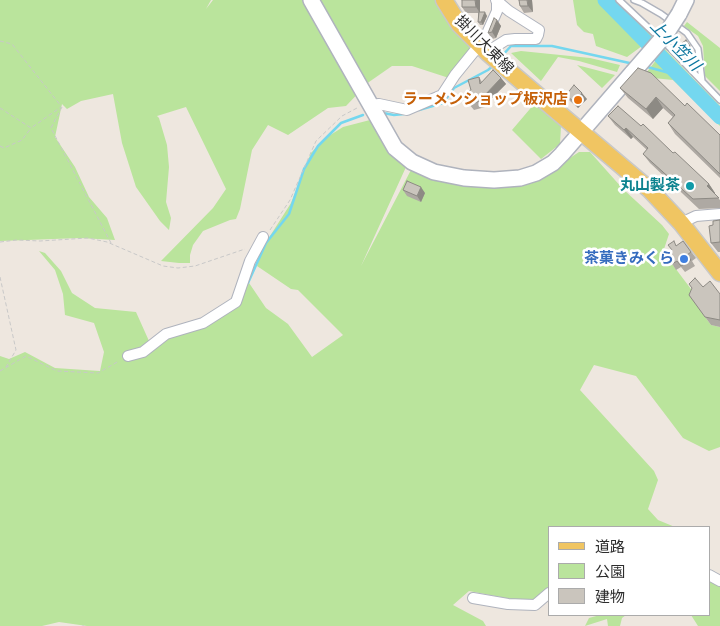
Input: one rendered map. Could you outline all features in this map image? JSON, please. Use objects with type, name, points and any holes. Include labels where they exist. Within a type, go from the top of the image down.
[{"type":"main road","name":"掛川大東線","points":[[444,0],[460,24],[485,50],[650,190],[681,223],[720,273]]},
{"type":"street","points":[[311,0],[395,148],[412,162],[434,172],[464,178],[494,180],[514,179],[536,173],[553,163],[666,34],[686,0]]},
{"type":"street","points":[[370,105],[379,104],[407,110],[442,95],[455,75],[485,50],[515,38],[536,39],[539,30],[496,0]]},
{"type":"street","points":[[485,50],[497,11],[496,0]]},
{"type":"street","points":[[681,223],[696,216],[720,214]]},
{"type":"street","points":[[128,356],[143,352],[166,334],[203,323],[236,302],[250,261],[263,237]]},
{"type":"street","points":[[474,598],[508,604],[534,605],[548,594]]},
{"type":"lane","points":[[619,0],[670,48],[720,100]]},
{"type":"lane","points":[[634,0],[661,14],[687,33],[698,49],[702,81]]},
{"type":"path","points":[[0,41],[12,44],[62,107]]},
{"type":"path","points":[[263,237],[290,200],[316,142],[342,116],[355,109],[370,105]]},
{"type":"path","points":[[0,146],[4,148],[22,140],[32,128],[62,107]]},
{"type":"path","points":[[62,107],[51,128],[111,244]]},
{"type":"path","points":[[0,108],[32,128]]},
{"type":"path","points":[[0,242],[88,238],[111,244],[163,266],[178,268],[195,266],[248,248]]},
{"type":"path","points":[[0,277],[16,350],[5,368]]},
{"type":"path","points":[[0,371],[26,356],[57,370],[98,373],[128,356]]},
{"type":"green space","points":[[0,0],[211,0],[206,9],[213,0],[439,0],[471,48],[449,78],[412,66],[392,66],[369,82],[346,106],[328,108],[288,135],[268,125],[252,150],[240,209],[236,219],[203,231],[193,245],[190,263],[179,263],[161,261],[213,208],[226,189],[186,107],[157,116],[167,145],[169,167],[166,202],[171,218],[169,230],[160,221],[136,187],[122,143],[113,94],[81,101],[67,109],[62,104],[55,137],[75,167],[89,197],[107,218],[115,240],[80,238],[0,241]]},
{"type":"green space","points":[[573,0],[615,0],[622,5],[720,106],[720,126],[673,80],[643,77],[657,59],[642,46],[627,57],[596,46],[593,34],[584,32],[577,25]]},
{"type":"green space","points":[[687,22],[720,48],[720,91],[705,76],[703,46],[698,36],[684,26]]},
{"type":"green space","points":[[521,51],[590,58],[620,65],[617,72],[558,57],[541,81],[511,53]]},
{"type":"green space","points":[[577,65],[615,75],[602,88]]},
{"type":"green space","points":[[535,103],[561,126],[560,144],[541,159],[512,130]]},
{"type":"green space","points":[[370,120],[388,152],[406,167],[361,266],[412,168],[473,185],[500,188],[532,183],[579,152],[590,152],[623,189],[662,225],[669,234],[663,252],[697,297],[695,303],[711,325],[720,327],[720,447],[709,451],[683,438],[636,376],[594,365],[580,390],[654,471],[658,480],[648,509],[658,520],[673,526],[548,526],[548,589],[532,603],[469,591],[453,605],[483,621],[486,626],[87,626],[59,622],[42,626],[0,626],[0,356],[9,359],[25,352],[55,368],[100,371],[104,352],[94,323],[65,315],[63,294],[55,270],[39,251],[45,253],[61,271],[72,293],[95,308],[136,312],[149,341],[203,323],[236,303],[245,277],[266,308],[288,324],[312,357],[343,335],[298,290],[291,289],[257,266],[263,247],[291,203],[311,153],[324,139],[343,127]]},
{"type":"green space","points":[[711,580],[720,587],[720,626],[698,626],[692,616],[710,616]]},
{"type":"green space","points":[[596,616],[625,616],[622,618],[620,626],[608,626],[607,619],[585,626],[589,618]]},
{"type":"building","points":[[462,0],[475,0],[476,7],[462,7]]},
{"type":"building","points":[[519,0],[527,0],[528,6],[520,6]]},
{"type":"building","points":[[479,12],[485,12],[481,22],[478,22]]},
{"type":"building","points":[[494,18],[497,20],[492,32],[488,33]]},
{"type":"building","points":[[686,40],[692,49],[687,52],[680,45]]},
{"type":"building","points":[[638,68],[651,73],[685,106],[687,103],[720,135],[720,174],[668,123],[675,115],[656,97],[646,109],[620,88]]},
{"type":"building","points":[[493,70],[501,78],[484,96],[485,100],[469,104],[466,92],[471,90],[468,80],[479,77],[480,84]]},
{"type":"building","points":[[574,85],[582,93],[574,102],[566,95]]},
{"type":"building","points":[[618,106],[641,126],[643,124],[673,153],[675,152],[709,184],[707,186],[719,198],[693,199],[643,154],[648,148],[626,128],[624,130],[608,116]]},
{"type":"building","points":[[407,181],[421,187],[417,196],[403,190]]},
{"type":"building","points":[[720,220],[720,242],[711,243],[709,226],[713,225],[713,221]]},
{"type":"building","points":[[674,241],[676,246],[683,241],[691,252],[687,255],[691,260],[681,266],[677,261],[672,264],[666,254],[672,250],[668,245]]},
{"type":"building","points":[[695,278],[703,287],[710,281],[720,294],[720,320],[705,317],[689,295],[692,288],[689,284]]},
{"type":"waterway","name":"上小笠川","points":[[605,0],[720,117]]},
{"type":"waterway","points":[[501,57],[511,46],[552,46],[634,64]]},
{"type":"waterway","points":[[419,110],[443,103],[454,88],[494,65]]},
{"type":"waterway","points":[[644,66],[680,76]]},
{"type":"waterway","points":[[383,113],[404,114]]},
{"type":"waterway","points":[[248,283],[266,243],[289,214],[304,169],[318,146],[341,123],[363,115]]},
{"type":"place","name":"ラーメンショップ板沢店","points":[[578,100]]},
{"type":"place","name":"丸山製茶","points":[[690,186]]},
{"type":"place","name":"茶菓きみくら","points":[[684,259]]}]
